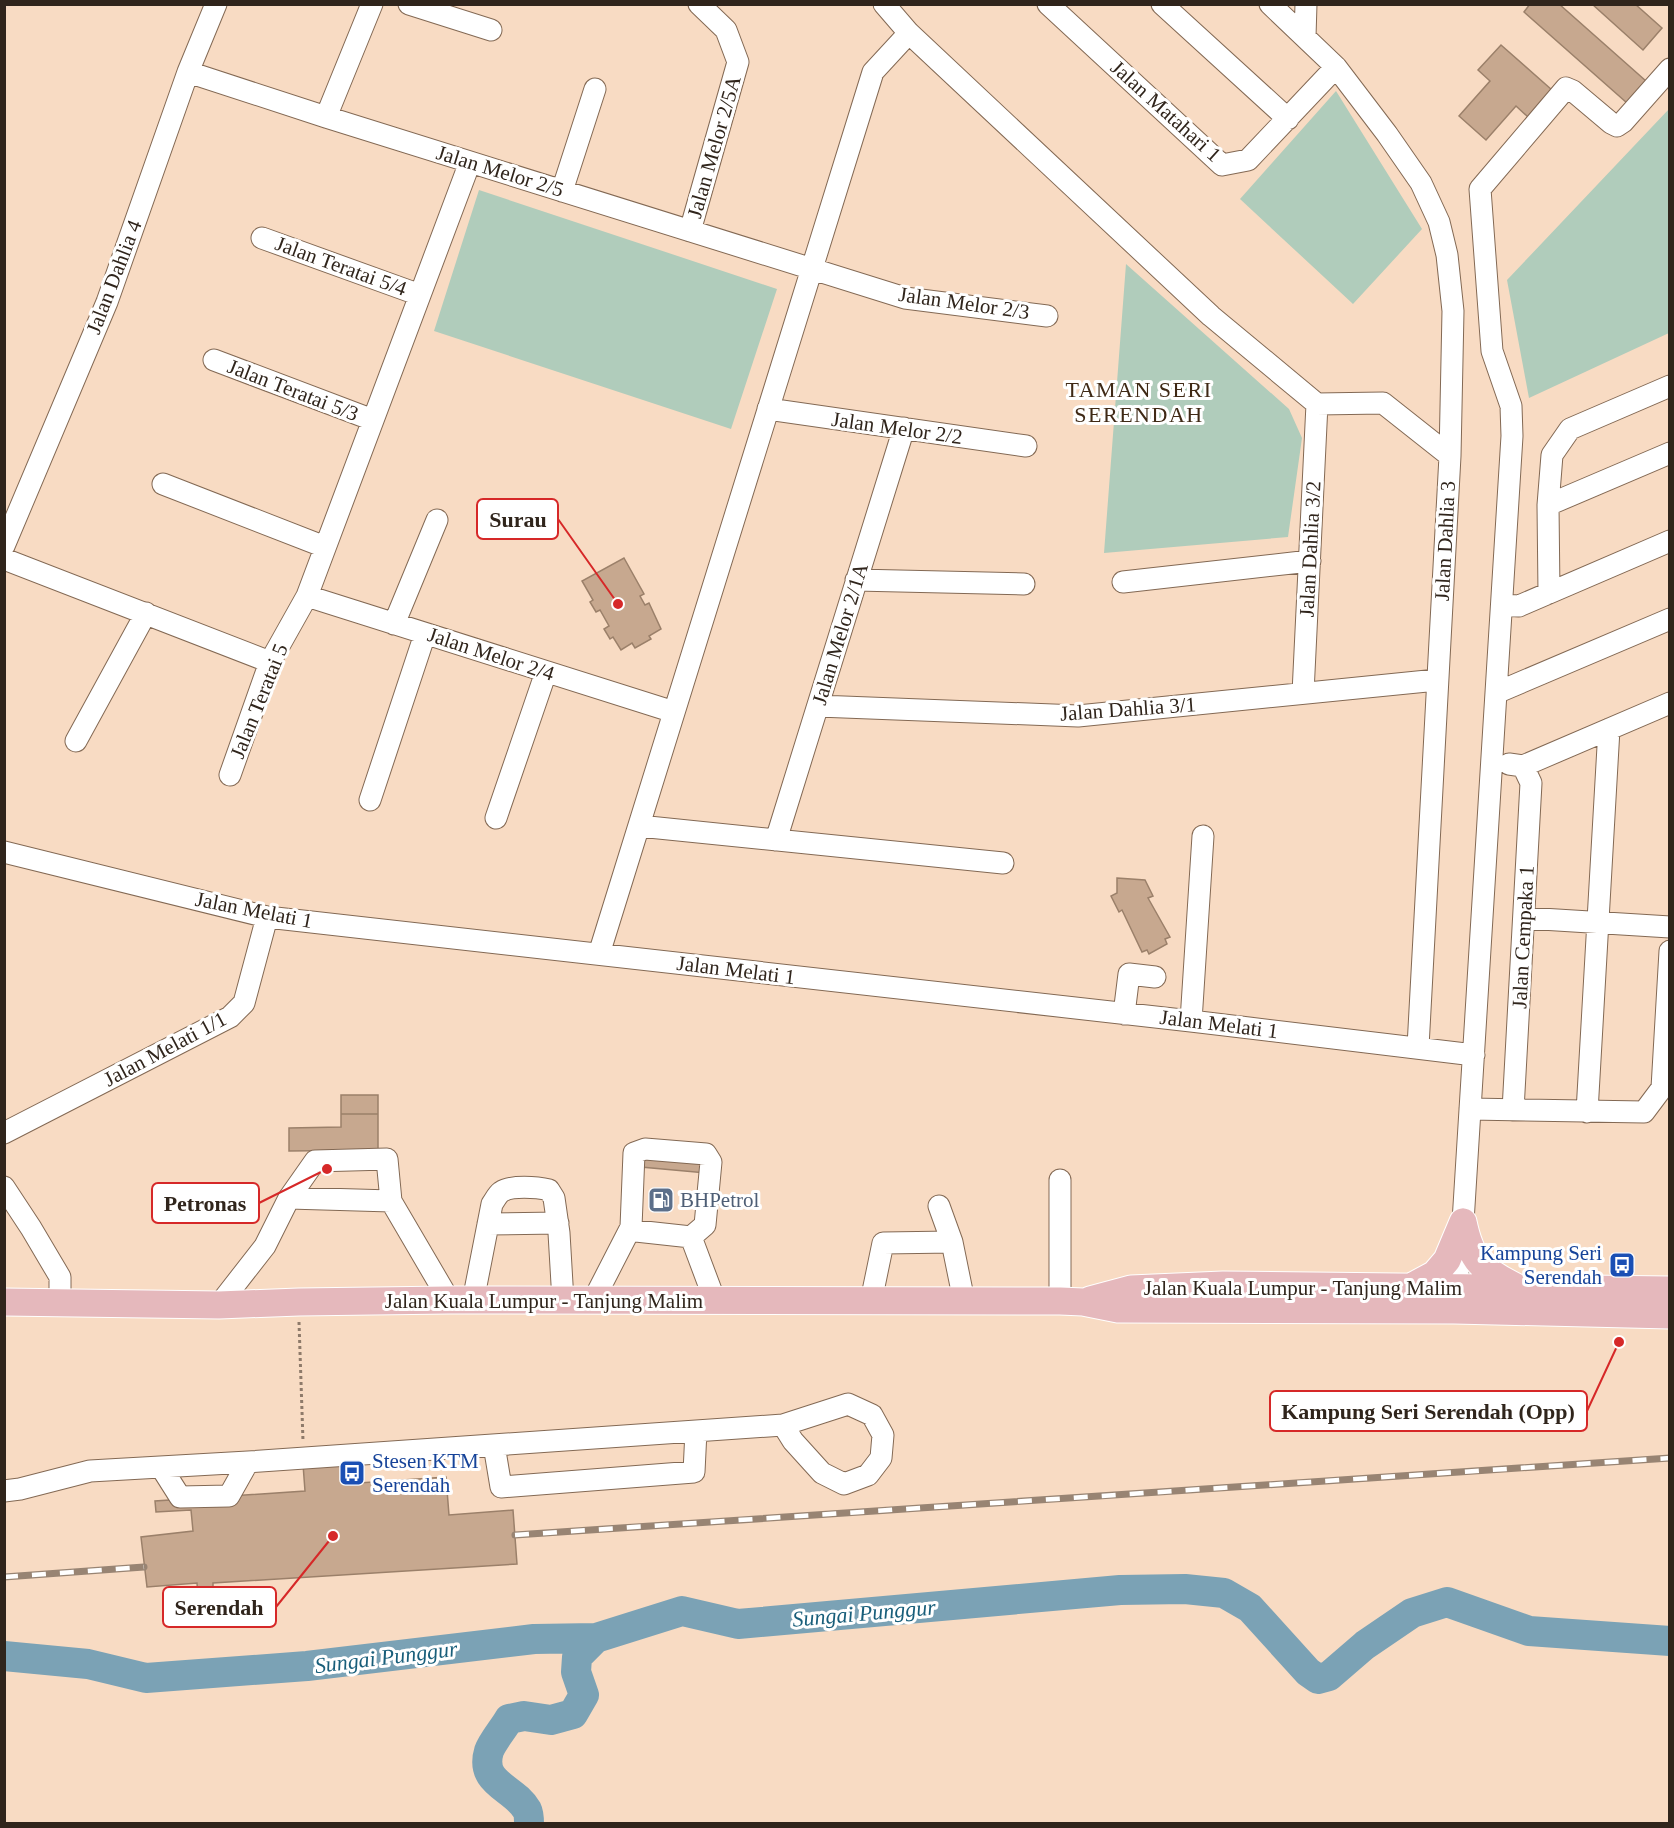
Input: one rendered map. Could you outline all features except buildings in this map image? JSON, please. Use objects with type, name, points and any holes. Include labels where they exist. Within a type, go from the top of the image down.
[{"type":"main road","points":[[1411,1287],[1435,1274],[1447,1260],[1463,1222]]},
{"type":"main road","points":[[1463,1222],[1468,1244],[1478,1262],[1491,1275],[1518,1288]]},
{"type":"main road","name":"Jalan Kuala Lumpur - Tanjung Malim","points":[[1071,1302],[1131,1289],[1223,1285],[1411,1287],[1456,1298],[1518,1288],[1670,1290]]},
{"type":"main road","name":"Jalan Kuala Lumpur - Tanjung Malim","points":[[5,1302],[219,1305],[461,1301],[964,1301],[1071,1302],[1118,1310],[1456,1298],[1670,1316]]},
{"type":"street","name":"Jalan Dahlia 4","points":[[4,546],[106,302],[188,72],[216,4]]},
{"type":"street","points":[[326,117],[372,4]]},
{"type":"street","points":[[409,4],[491,30]]},
{"type":"street","name":"Jalan Melor 2/5A","points":[[690,231],[738,62],[726,30],[699,4]]},
{"type":"street","points":[[884,4],[909,33],[1211,316],[1317,404],[1383,403],[1450,456]]},
{"type":"street","name":"Jalan Matahari 1","points":[[1048,4],[1222,165],[1248,160],[1336,67]]},
{"type":"street","points":[[1162,4],[1288,119]]},
{"type":"street","name":"Jalan Dahlia 3","points":[[1270,4],[1336,67],[1387,134],[1420,183],[1439,222],[1447,255],[1453,311],[1450,456],[1418,1047]]},
{"type":"street","points":[[1305,37],[1306,4]]},
{"type":"street","points":[[599,954],[873,72],[909,33]]},
{"type":"street","points":[[1456,1298],[1474,1055],[1512,435],[1511,406],[1492,351],[1480,189],[1566,88],[1574,91],[1617,126],[1670,69]]},
{"type":"street","name":"Jalan Melor 2/5","points":[[188,72],[812,269]]},
{"type":"street","points":[[562,191],[595,89]]},
{"type":"street","name":"Jalan Teratai 5","points":[[230,775],[270,662],[307,596],[470,162]]},
{"type":"street","name":"Jalan Teratai 5/4","points":[[262,238],[420,295]]},
{"type":"street","name":"Jalan Melor 2/3","points":[[812,269],[906,298],[1047,315]]},
{"type":"street","name":"Jalan Teratai 5/3","points":[[214,360],[373,420]]},
{"type":"street","points":[[1549,593],[1548,505],[1552,455],[1570,429],[1670,386]]},
{"type":"street","name":"Jalan Dahlia 3/2","points":[[1304,693],[1317,404]]},
{"type":"street","name":"Jalan Melor 2/2","points":[[768,409],[1026,446]]},
{"type":"street","name":"Jalan Melor 2/1A","points":[[776,840],[904,428]]},
{"type":"street","points":[[1548,505],[1670,453]]},
{"type":"street","points":[[163,484],[326,547]]},
{"type":"street","points":[[394,624],[437,520]]},
{"type":"street","points":[[1502,605],[1519,606],[1670,541]]},
{"type":"street","points":[[4,559],[270,662]]},
{"type":"street","points":[[1123,582],[1310,561]]},
{"type":"street","points":[[856,580],[1024,584]]},
{"type":"street","name":"Jalan Melor 2/4","points":[[307,596],[674,712]]},
{"type":"street","points":[[75,741],[146,613]]},
{"type":"street","points":[[1496,693],[1670,619]]},
{"type":"street","points":[[370,800],[425,634]]},
{"type":"street","points":[[496,818],[546,672]]},
{"type":"street","name":"Jalan Dahlia 3/1","points":[[818,706],[1078,716],[1437,680]]},
{"type":"street","points":[[1492,763],[1523,766],[1670,703]]},
{"type":"street","points":[[1587,1112],[1609,729]]},
{"type":"street","name":"Jalan Cempaka 1","points":[[1513,1110],[1531,783],[1523,766]]},
{"type":"street","points":[[639,826],[1003,863]]},
{"type":"street","points":[[1191,1021],[1203,836]]},
{"type":"street","name":"Jalan Melati 1","points":[[4,852],[267,917],[1474,1055]]},
{"type":"street","name":"Jalan Melati 1/1","points":[[4,1133],[230,1017],[244,1003],[267,917]]},
{"type":"street","points":[[1525,918],[1670,927]]},
{"type":"street","points":[[1470,1110],[1644,1113],[1662,1088],[1670,951]]},
{"type":"street","points":[[1124,1014],[1129,974],[1155,977]]},
{"type":"street","points":[[593,1301],[631,1227],[634,1153],[645,1149],[706,1154],[711,1162],[705,1225],[691,1237],[636,1231],[631,1227]]},
{"type":"street","points":[[219,1305],[265,1246],[289,1198],[315,1161],[387,1159],[391,1201],[461,1301]]},
{"type":"street","points":[[1060,1180],[1071,1302]]},
{"type":"street","points":[[4,1187],[60,1277],[60,1302]]},
{"type":"street","points":[[461,1301],[488,1224],[492,1204],[499,1193],[508,1188],[537,1187],[549,1190],[554,1198],[558,1223],[563,1301]]},
{"type":"street","points":[[289,1198],[391,1201]]},
{"type":"street","points":[[939,1206],[952,1242],[964,1301]]},
{"type":"street","points":[[488,1224],[558,1223]]},
{"type":"street","points":[[691,1237],[715,1301]]},
{"type":"street","points":[[871,1301],[883,1243],[952,1242]]},
{"type":"street","points":[[4,1491],[90,1471],[783,1425],[848,1404],[872,1414],[883,1435],[880,1458],[868,1475],[844,1484],[822,1473],[793,1441],[783,1425]]},
{"type":"street","points":[[494,1445],[501,1486],[512,1486],[694,1472],[696,1431]]},
{"type":"street","points":[[161,1467],[180,1497],[229,1496],[249,1462]]},
{"type":"path","points":[[299,1302],[303,1458]]},
{"type":"green space","points":[[1336,91],[1422,229],[1353,304],[1240,199]]},
{"type":"green space","points":[[1669,109],[1669,333],[1529,398],[1507,280]]},
{"type":"green space","points":[[479,190],[777,289],[731,429],[434,331]]},
{"type":"green space","points":[[1126,264],[1289,409],[1302,438],[1288,537],[1104,553]]},
{"type":"waterway","name":"Sungai Punggur","points":[[4,1656],[88,1664],[146,1678],[307,1666],[534,1639],[596,1638],[682,1611],[738,1624],[1120,1590],[1185,1589],[1224,1593],[1250,1608],[1308,1672],[1318,1679],[1329,1676],[1365,1645],[1412,1613],[1447,1602],[1529,1631],[1670,1641]]},
{"type":"waterway","points":[[529,1824],[528,1812],[521,1802],[499,1784],[489,1771],[487,1762],[489,1751],[509,1719],[524,1716],[551,1720],[573,1714],[584,1695],[576,1672],[577,1657],[596,1638]]},
{"type":"railway","points":[[515,1535],[1670,1458]]},
{"type":"railway","points":[[4,1577],[144,1567]]},
{"type":"place","name":"Surau","points":[[618,604]]},
{"type":"place","name":"Petronas","points":[[327,1169]]},
{"type":"place","name":"BHPetrol","points":[[661,1200]]},
{"type":"place","name":"Kampung Seri Serendah","points":[[1622,1265]]},
{"type":"place","name":"Kampung Seri Serendah (Opp)","points":[[1619,1342]]},
{"type":"place","name":"Stesen KTM Serendah","points":[[352,1473]]},
{"type":"place","name":"Serendah","points":[[333,1536]]},
{"type":"district","name":"TAMAN SERI SERENDAH","points":[[1139,402]]}]
